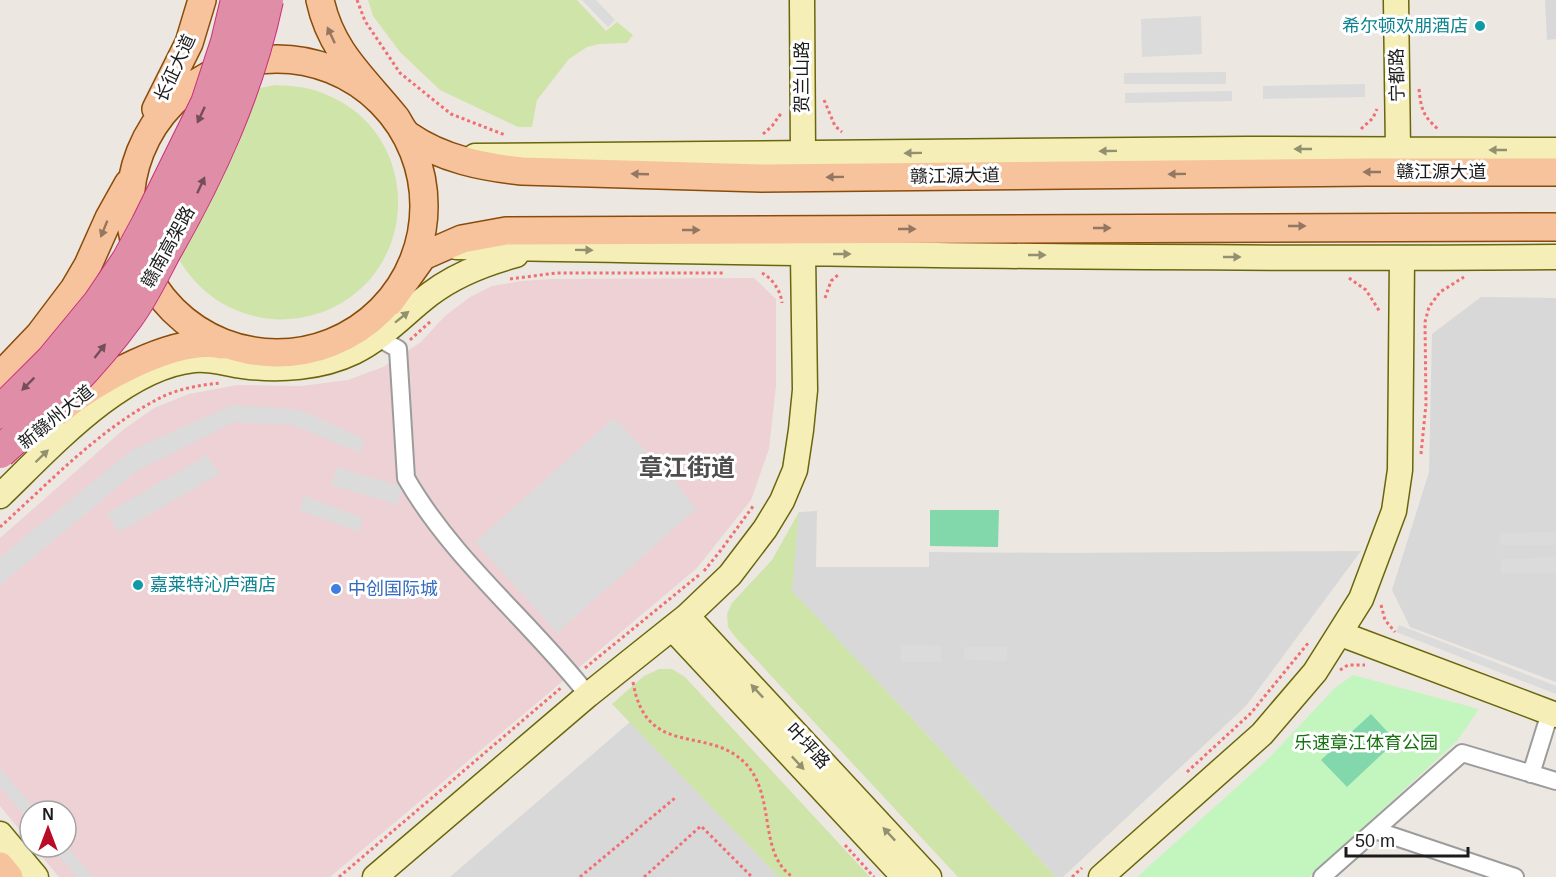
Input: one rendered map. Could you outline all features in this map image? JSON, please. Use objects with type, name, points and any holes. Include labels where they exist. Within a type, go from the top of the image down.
[{"type":"highway","name":"赣南高架路","points":[[0,412],[52,360],[99,303],[128,260],[207,103],[227,42],[237,0]]},
{"type":"highway","name":"赣南高架路","points":[[0,452],[41,415],[93,360],[129,314],[192,205],[218,149],[244,84],[267,0]]},
{"type":"main road","name":"长征大道","points":[[146,136],[159,101],[189,43],[202,0]]},
{"type":"main road","points":[[320,0],[330,35],[378,98]]},
{"type":"main road","points":[[0,376],[57,312],[88,265],[109,218],[132,178],[146,136],[161,114],[180,94],[219,71],[253,61],[289,60],[333,69],[357,82],[378,98]]},
{"type":"main road","name":"赣江源大道","points":[[378,98],[397,119],[407,135],[451,156],[490,167],[522,171],[761,178],[1556,172]]},
{"type":"main road","points":[[132,178],[129,207],[132,236],[141,264],[155,290],[174,312],[197,330],[223,344],[251,352],[280,354],[309,350],[369,332],[406,279],[418,253],[425,207],[421,170],[411,143],[397,119]]},
{"type":"main road","points":[[390,302],[423,256],[442,247],[484,234],[528,229],[1556,226]]},
{"type":"main road","name":"新赣州大道","points":[[0,464],[70,402],[98,382],[136,363],[186,347],[212,343],[251,352]]},
{"type":"main road","points":[[0,866],[9,877]]},
{"type":"street","name":"贺兰山路","points":[[802,0],[803,154]]},
{"type":"street","name":"宁都路","points":[[1396,0],[1398,150]]},
{"type":"street","points":[[451,156],[1248,149],[1556,150]]},
{"type":"street","points":[[442,247],[803,254],[1556,257]]},
{"type":"street","points":[[0,496],[91,411],[142,378],[168,366],[194,360],[260,368],[281,368],[331,361],[354,352],[369,332],[451,280],[481,266],[543,249]]},
{"type":"street","points":[[375,877],[581,686],[680,622],[730,575],[765,529],[782,501],[795,470],[805,390],[803,254]]},
{"type":"street","points":[[1095,869],[1262,734],[1315,672],[1361,599],[1394,512],[1400,470],[1402,258]]},
{"type":"street","points":[[369,332],[398,349],[406,478],[448,538],[581,686]]},
{"type":"street","points":[[0,361],[39,334]]},
{"type":"street","name":"叶坪路","points":[[680,622],[904,877]]},
{"type":"street","name":"叶坪路","points":[[680,622],[929,877]]},
{"type":"street","points":[[1341,634],[1553,714],[1532,774]]},
{"type":"street","points":[[1322,877],[1462,753],[1556,781]]},
{"type":"street","points":[[1375,830],[1515,877]]},
{"type":"street","points":[[0,834],[36,877]]},
{"type":"path","points":[[357,0],[365,21],[400,73],[451,114],[506,136]]},
{"type":"path","points":[[1419,89],[1420,106],[1426,119],[1442,132]]},
{"type":"path","points":[[823,96],[825,106],[835,126],[844,133]]},
{"type":"path","points":[[757,139],[772,126],[782,112],[783,103]]},
{"type":"path","points":[[1355,130],[1363,128],[1373,118],[1378,107]]},
{"type":"path","points":[[824,306],[831,281],[839,273],[846,272]]},
{"type":"path","points":[[503,281],[556,273],[732,273]]},
{"type":"path","points":[[753,273],[764,273],[771,280],[782,295],[782,306]]},
{"type":"path","points":[[1421,458],[1426,404],[1425,322],[1430,307],[1440,292],[1468,275]]},
{"type":"path","points":[[1342,276],[1351,279],[1366,290],[1379,308],[1381,315]]},
{"type":"path","points":[[398,349],[416,336],[434,318]]},
{"type":"path","points":[[0,527],[88,448],[130,416],[159,398],[203,385],[226,382]]},
{"type":"path","points":[[339,877],[581,686],[702,572],[722,550],[759,498]]},
{"type":"path","points":[[1382,597],[1381,608],[1385,620],[1394,632],[1401,636]]},
{"type":"path","points":[[1183,776],[1251,713],[1312,637]]},
{"type":"path","points":[[1337,671],[1348,665],[1374,667]]},
{"type":"path","points":[[624,685],[633,677],[635,693],[645,714],[666,734],[711,744],[744,762],[754,775],[761,791],[775,860],[784,871],[793,877]]},
{"type":"path","points":[[580,877],[675,798]]},
{"type":"path","points":[[644,877],[701,826],[752,877]]},
{"type":"path","points":[[842,842],[874,877]]},
{"type":"path","points":[[1072,877],[1095,869]]},
{"type":"shaded area","points":[[582,0],[596,0],[615,20],[608,27]]},
{"type":"shaded area","points":[[1545,0],[1556,0],[1556,39],[1547,40]]},
{"type":"shaded area","points":[[1201,16],[1202,54],[1142,57],[1141,19]]},
{"type":"shaded area","points":[[1226,72],[1226,84],[1124,84],[1124,73]]},
{"type":"shaded area","points":[[1365,84],[1365,97],[1263,99],[1263,86]]},
{"type":"shaded area","points":[[1232,91],[1232,101],[1125,103],[1125,93]]},
{"type":"shaded area","name":"中创国际城","points":[[754,278],[776,299],[776,386],[769,449],[751,500],[697,568],[330,877],[59,877],[44,859],[78,859],[78,799],[18,799],[18,828],[0,806],[0,538],[124,429],[154,408],[189,394],[237,385],[301,386],[348,380],[383,367],[421,342],[445,316],[470,297],[492,286],[552,279]]},
{"type":"shaded area","points":[[1481,297],[1556,298],[1556,682],[1410,627],[1392,590],[1429,472],[1432,334]]},
{"type":"shaded area","points":[[232,405],[300,410],[364,439],[360,453],[293,425],[234,422],[137,471],[0,585],[0,557],[132,450]]},
{"type":"shaded area","points":[[614,418],[675,481],[696,509],[557,633],[475,542]]},
{"type":"shaded area","points":[[207,455],[219,474],[118,533],[107,513]]},
{"type":"shaded area","points":[[337,467],[403,487],[397,505],[331,485]]},
{"type":"shaded area","points":[[304,496],[363,518],[359,532],[299,510]]},
{"type":"shaded area","points":[[817,511],[816,567],[929,567],[929,552],[1361,551],[1246,706],[1063,877],[1056,877],[908,714],[791,591],[799,512]]},
{"type":"shaded area","points":[[1556,532],[1556,545],[1500,545],[1499,533]]},
{"type":"shaded area","points":[[1556,557],[1556,573],[1501,574],[1501,559]]},
{"type":"shaded area","points":[[1399,625],[1556,686],[1556,694],[1396,632]]},
{"type":"shaded area","points":[[901,645],[941,646],[941,662],[901,662]]},
{"type":"shaded area","points":[[964,647],[1007,647],[1007,661],[964,660]]},
{"type":"shaded area","points":[[630,722],[779,877],[450,877]]},
{"type":"shaded area","points":[[0,768],[27,799],[18,799],[18,808],[0,787]]},
{"type":"shaded area","points":[[61,859],[78,859],[93,877],[77,877]]},
{"type":"green space","points":[[368,0],[577,0],[606,31],[617,22],[633,35],[627,43],[587,47],[569,59],[537,100],[532,127],[518,127],[440,90],[400,52],[373,16]]},
{"type":"green space","points":[[276,85],[301,87],[325,94],[357,113],[380,139],[394,170],[398,202],[393,235],[380,266],[357,292],[325,311],[300,318],[266,319],[243,313],[217,300],[195,281],[171,244],[243,91]]},
{"type":"green space","points":[[930,510],[999,510],[998,547],[930,546]]},
{"type":"green space","points":[[799,512],[792,591],[908,714],[1056,877],[958,877],[728,627],[727,614],[732,603],[772,560]]},
{"type":"green space","points":[[659,669],[672,669],[685,677],[870,877],[779,877],[612,704],[644,676]]},
{"type":"green space","name":"乐速章江体育公园","points":[[1353,675],[1479,709],[1457,741],[1309,877],[1137,877],[1268,759],[1335,688]]},
{"type":"green space","points":[[1371,714],[1396,741],[1347,787],[1321,760]]},
{"type":"place","name":"希尔顿欢朋酒店","points":[[1480,26]]},
{"type":"place","name":"嘉莱特沁庐酒店","points":[[138,585]]},
{"type":"place","name":"中创国际城","points":[[336,589]]},
{"type":"district","name":"章江街道","points":[[687,467]]}]
